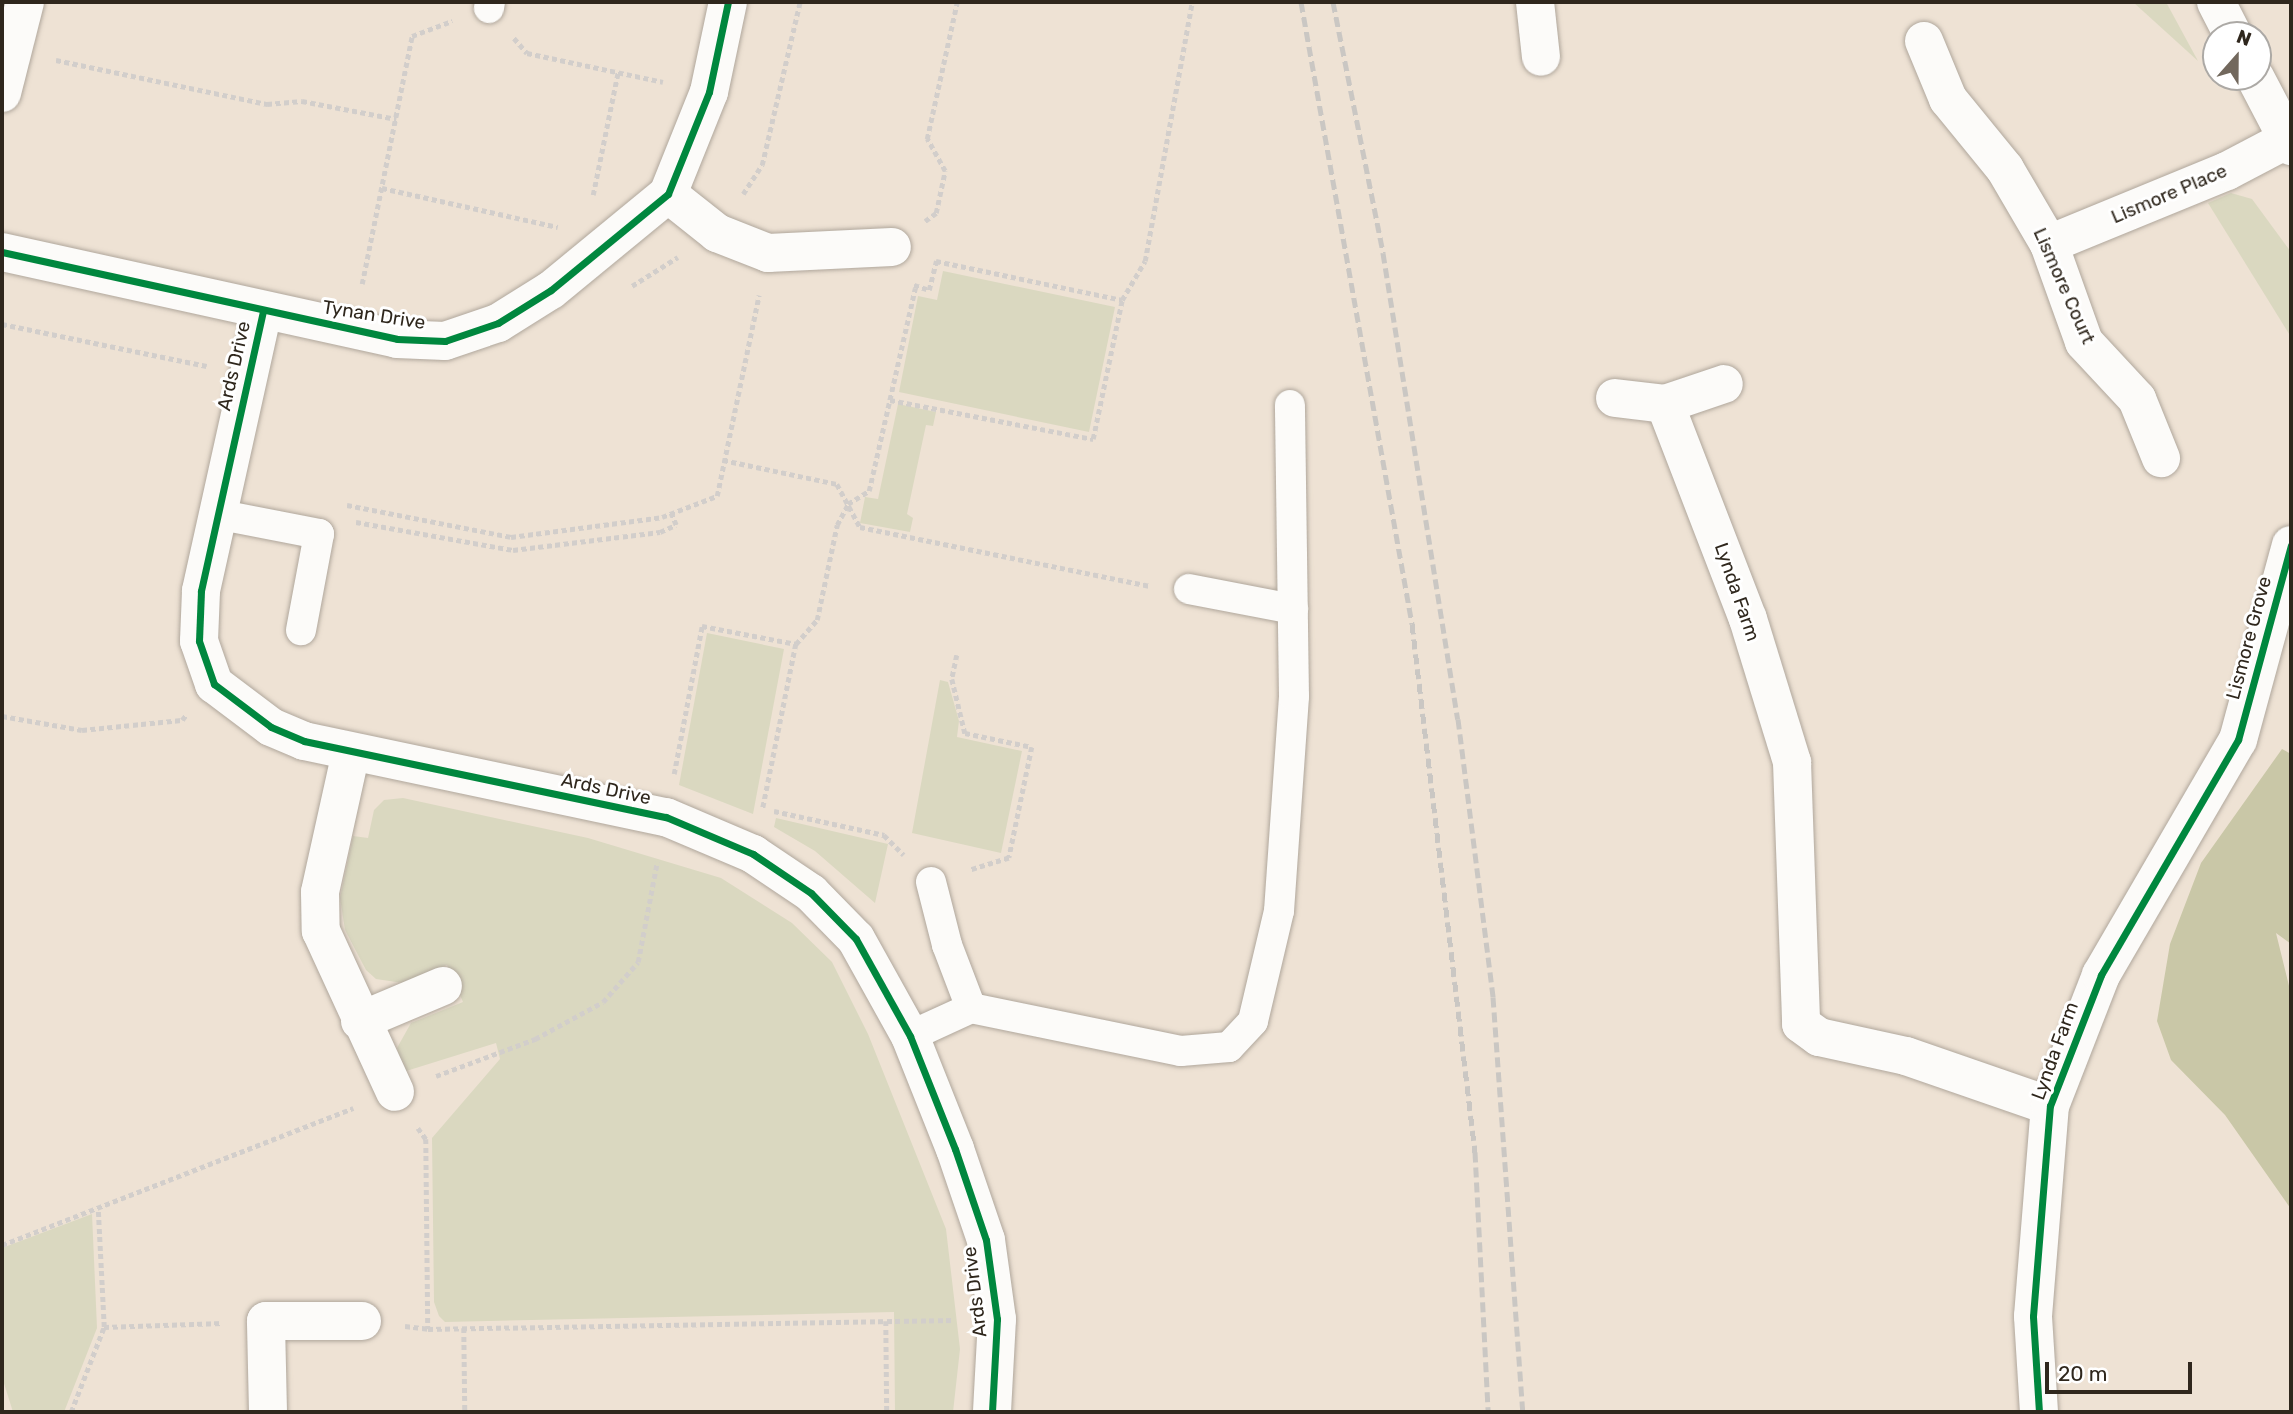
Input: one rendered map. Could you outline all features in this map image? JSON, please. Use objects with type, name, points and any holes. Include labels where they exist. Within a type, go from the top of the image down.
[{"type":"street","name":"Tynan Drive","points":[[2,252],[397,339],[445,341],[498,323],[551,290],[668,194],[709,92],[728,2]]},
{"type":"street","points":[[1535,2],[1541,57]]},
{"type":"street","points":[[2216,2],[2226,21]]},
{"type":"street","points":[[2,93],[23,6]]},
{"type":"street","name":"Lismore Court","points":[[1924,41],[1948,99],[2004,169],[2049,244],[2084,342],[2137,399],[2161,458]]},
{"type":"street","points":[[2272,90],[2289,142]]},
{"type":"street","name":"Lismore Place","points":[[2049,244],[2227,171],[2289,142]]},
{"type":"street","points":[[668,194],[717,233],[768,253],[892,247]]},
{"type":"street","name":"Ards Drive","points":[[263,311],[201,590],[199,641],[214,684],[271,727],[351,752],[666,817],[753,854],[811,893],[856,939],[910,1036],[986,1240],[997,1319],[992,1412]]},
{"type":"street","points":[[1615,398],[1665,404],[1724,384]]},
{"type":"street","name":"Lynda Farm","points":[[1665,404],[1748,619],[1793,762],[1801,1024],[1819,1037],[1906,1056],[2050,1106]]},
{"type":"street","name":"Lismore Grove","points":[[2238,740],[2291,545]]},
{"type":"street","name":"Lynda Farm","points":[[2039,1412],[2033,1316],[2050,1106],[2101,975],[2238,740]]},
{"type":"street","points":[[351,752],[319,913],[321,931],[360,1021],[395,1092]]},
{"type":"street","points":[[360,1021],[443,986]]},
{"type":"street","points":[[268,1412],[266,1321],[362,1321]]},
{"type":"lane","points":[[910,1036],[971,1008],[1181,1051],[1229,1047],[1253,1021],[1279,911],[1294,697],[1290,405]]},
{"type":"lane","points":[[216,514],[319,534],[301,629]]},
{"type":"lane","points":[[1189,590],[1293,609]]},
{"type":"lane","points":[[931,882],[947,945],[971,1008]]},
{"type":"path","points":[[892,247],[936,213],[945,171],[927,139],[957,2]]},
{"type":"path","points":[[890,400],[1093,439],[1122,300],[1145,261],[1192,2]]},
{"type":"path","points":[[353,330],[412,36],[489,5],[527,53],[709,92]]},
{"type":"path","points":[[12,51],[267,104],[302,101],[396,119]]},
{"type":"path","points":[[594,256],[590,206],[618,72]]},
{"type":"path","points":[[382,188],[557,226],[594,256]]},
{"type":"path","points":[[341,504],[511,537],[671,513],[717,496],[768,253]]},
{"type":"path","points":[[929,290],[936,261],[1122,300]]},
{"type":"path","points":[[753,854],[796,644],[817,621],[837,525],[848,504],[869,491],[915,288]]},
{"type":"path","points":[[2,324],[248,374]]},
{"type":"path","points":[[723,460],[837,484],[860,527],[1140,586],[1189,590]]},
{"type":"path","points":[[319,534],[359,521],[513,550],[660,532],[676,525],[671,513]]},
{"type":"path","points":[[666,817],[702,625],[796,644]]},
{"type":"path","points":[[762,808],[884,835],[931,882],[1009,858],[1032,747],[965,733],[952,679],[957,655]]},
{"type":"path","points":[[2,716],[82,730],[182,720],[214,684]]},
{"type":"path","points":[[395,1092],[426,1139],[428,1329],[997,1319]]},
{"type":"path","points":[[71,1412],[104,1326],[98,1208]]},
{"type":"path","points":[[104,1326],[266,1321]]},
{"type":"path","points":[[886,1321],[887,1412]]},
{"type":"path","points":[[464,1328],[465,1412]]},
{"type":"shaded area","points":[[2133,2],[2166,2],[2198,61]]},
{"type":"shaded area","points":[[2231,193],[2252,199],[2291,252],[2291,337],[2208,203]]},
{"type":"shaded area","points":[[943,271],[1115,307],[1089,432],[899,392],[918,296],[937,300]]},
{"type":"shaded area","points":[[898,404],[936,412],[933,426],[926,425],[907,514],[913,518],[910,532],[860,523],[865,497],[878,499]]},
{"type":"shaded area","points":[[707,633],[784,649],[753,814],[679,785]]},
{"type":"shaded area","points":[[940,680],[948,682],[959,721],[957,737],[1022,751],[1001,853],[912,833]]},
{"type":"shaded area","points":[[2282,749],[2291,754],[2291,944],[2276,933],[2291,994],[2291,1209],[2225,1115],[2171,1060],[2157,1021],[2170,944],[2201,863]]},
{"type":"shaded area","points":[[403,798],[588,838],[721,878],[792,923],[832,962],[868,1034],[946,1229],[960,1349],[953,1412],[895,1412],[894,1312],[445,1322],[439,1316],[434,1302],[432,1138],[500,1059],[496,1043],[403,1072],[397,1048],[411,1023],[463,1002],[447,965],[403,983],[376,979],[366,970],[345,930],[340,898],[353,836],[368,838],[374,810],[384,800]]},
{"type":"shaded area","points":[[776,818],[888,844],[875,903],[815,851],[774,827]]},
{"type":"shaded area","points":[[92,1214],[97,1328],[64,1412],[13,1412],[2,1377],[2,1248]]},
{"type":"railway","points":[[1301,2],[1412,624],[1475,1152],[1488,1412]]},
{"type":"railway","points":[[1333,2],[1383,253],[1458,719],[1493,997],[1523,1412]]},
{"type":"cycle path","points":[[2,252],[397,339],[445,341],[498,323],[551,290],[668,194],[709,92],[728,2]]},
{"type":"cycle path","points":[[263,311],[201,591],[199,641],[214,684],[271,727],[304,741],[666,817],[753,854],[811,893],[856,939],[910,1036],[955,1149],[986,1240],[997,1319],[992,1412]]},
{"type":"cycle path","points":[[2039,1412],[2033,1316],[2050,1106],[2101,975],[2238,740],[2291,545]]}]
